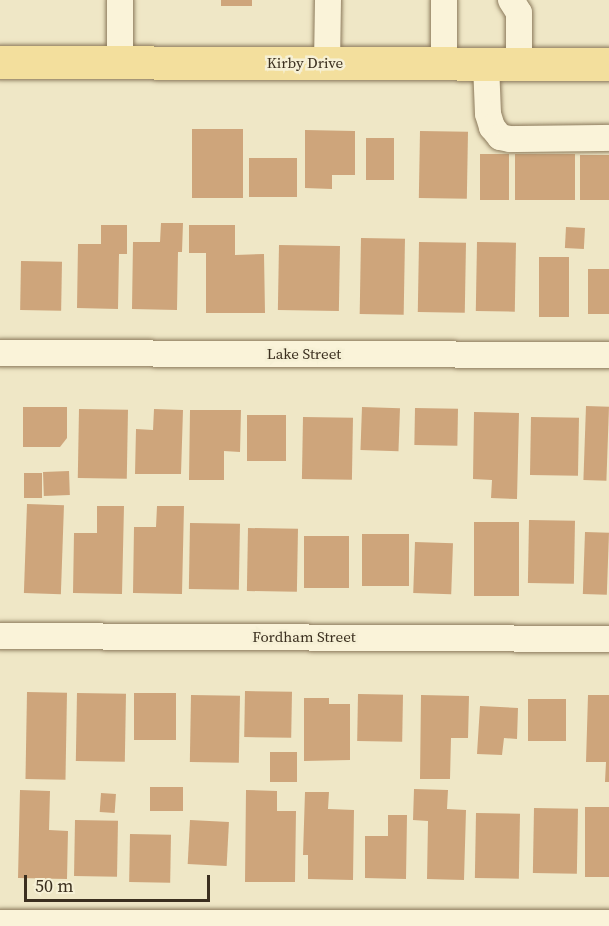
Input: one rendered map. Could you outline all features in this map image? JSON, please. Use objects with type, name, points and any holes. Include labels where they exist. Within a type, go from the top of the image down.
[{"type":"main road","name":"Kirby Drive","points":[[0,62],[609,64]]},
{"type":"street","points":[[120,0],[120,63]]},
{"type":"street","points":[[327,64],[328,0]]},
{"type":"street","points":[[444,0],[444,64]]},
{"type":"street","points":[[511,0],[519,13],[519,64]]},
{"type":"street","points":[[486,64],[488,114],[492,127],[500,137],[510,139],[609,138]]},
{"type":"street","name":"Lake Street","points":[[0,352],[609,355]]},
{"type":"street","name":"Fordham Street","points":[[0,636],[609,639]]},
{"type":"street","points":[[0,923],[609,924]]},
{"type":"building","points":[[221,0],[252,0],[252,6],[221,6]]},
{"type":"building","points":[[192,129],[243,129],[243,198],[192,198]]},
{"type":"building","points":[[305,130],[355,131],[355,175],[332,175],[332,189],[305,188]]},
{"type":"building","points":[[420,131],[468,132],[467,199],[419,198]]},
{"type":"building","points":[[366,138],[394,138],[394,180],[366,180]]},
{"type":"building","points":[[480,154],[509,154],[509,200],[480,200]]},
{"type":"building","points":[[515,154],[575,154],[575,200],[515,200]]},
{"type":"building","points":[[580,155],[609,155],[609,200],[580,200]]},
{"type":"building","points":[[249,158],[297,158],[297,197],[249,197]]},
{"type":"building","points":[[161,223],[183,223],[182,252],[178,252],[177,310],[132,309],[133,242],[160,242]]},
{"type":"building","points":[[101,225],[127,225],[127,254],[119,254],[118,309],[77,308],[78,244],[101,244]]},
{"type":"building","points":[[189,225],[235,225],[235,255],[264,254],[265,313],[206,313],[206,253],[189,253]]},
{"type":"building","points":[[566,227],[585,228],[584,249],[565,248]]},
{"type":"building","points":[[361,238],[405,239],[404,315],[360,314]]},
{"type":"building","points":[[419,242],[466,243],[465,313],[418,312]]},
{"type":"building","points":[[477,242],[516,243],[515,312],[476,311]]},
{"type":"building","points":[[279,245],[340,246],[339,311],[278,310]]},
{"type":"building","points":[[539,257],[569,257],[569,317],[539,317]]},
{"type":"building","points":[[21,261],[62,262],[61,311],[20,310]]},
{"type":"building","points":[[588,269],[609,269],[609,314],[588,314]]},
{"type":"building","points":[[586,406],[609,407],[606,481],[583,480]]},
{"type":"building","points":[[23,407],[67,407],[67,438],[60,447],[23,447]]},
{"type":"building","points":[[362,407],[400,408],[398,451],[360,450]]},
{"type":"building","points":[[415,408],[458,409],[457,446],[414,445]]},
{"type":"building","points":[[79,409],[128,410],[127,479],[78,478]]},
{"type":"building","points":[[154,409],[183,410],[181,474],[135,474],[136,429],[153,430]]},
{"type":"building","points":[[190,410],[241,410],[240,452],[224,451],[224,480],[189,480]]},
{"type":"building","points":[[474,412],[519,413],[517,499],[491,498],[492,480],[473,479]]},
{"type":"building","points":[[247,415],[286,415],[286,461],[247,461]]},
{"type":"building","points":[[303,417],[353,418],[352,480],[302,479]]},
{"type":"building","points":[[531,417],[579,418],[578,476],[530,475]]},
{"type":"building","points":[[69,471],[70,495],[44,496],[43,472]]},
{"type":"building","points":[[24,473],[42,473],[42,498],[24,498]]},
{"type":"building","points":[[27,504],[64,505],[61,594],[24,593]]},
{"type":"building","points":[[97,506],[124,506],[122,594],[73,593],[74,533],[97,533]]},
{"type":"building","points":[[157,506],[184,506],[182,594],[133,593],[134,527],[156,527]]},
{"type":"building","points":[[529,520],[575,521],[574,584],[528,583]]},
{"type":"building","points":[[474,522],[519,522],[519,596],[474,596]]},
{"type":"building","points":[[190,523],[240,524],[239,590],[189,589]]},
{"type":"building","points":[[248,528],[298,529],[297,592],[247,591]]},
{"type":"building","points":[[585,532],[609,533],[607,595],[583,594]]},
{"type":"building","points":[[362,534],[409,534],[409,586],[362,586]]},
{"type":"building","points":[[304,536],[349,536],[349,588],[304,588]]},
{"type":"building","points":[[415,542],[453,543],[451,594],[413,593]]},
{"type":"building","points":[[245,691],[292,692],[291,738],[244,737]]},
{"type":"building","points":[[27,692],[67,693],[65,780],[25,779]]},
{"type":"building","points":[[77,693],[126,694],[125,762],[76,761]]},
{"type":"building","points":[[134,693],[176,693],[176,740],[134,740]]},
{"type":"building","points":[[358,694],[403,695],[402,742],[357,741]]},
{"type":"building","points":[[191,695],[240,696],[239,763],[190,762]]},
{"type":"building","points":[[421,695],[469,696],[468,738],[451,738],[450,779],[420,779]]},
{"type":"building","points":[[588,695],[609,695],[609,782],[605,782],[606,762],[586,762]]},
{"type":"building","points":[[304,698],[329,698],[329,704],[350,704],[350,760],[304,761]]},
{"type":"building","points":[[528,699],[566,699],[566,741],[528,741]]},
{"type":"building","points":[[480,706],[518,708],[517,739],[504,738],[502,755],[477,754]]},
{"type":"building","points":[[270,752],[297,752],[297,782],[270,782]]},
{"type":"building","points":[[150,787],[183,787],[183,811],[150,811]]},
{"type":"building","points":[[414,789],[448,790],[447,809],[466,810],[464,880],[427,879],[428,821],[413,820]]},
{"type":"building","points":[[20,790],[50,791],[49,830],[68,831],[67,879],[18,878]]},
{"type":"building","points":[[246,790],[277,791],[277,811],[296,811],[295,882],[245,882]]},
{"type":"building","points":[[305,792],[329,792],[328,809],[354,810],[353,880],[308,879],[308,855],[303,855]]},
{"type":"building","points":[[101,793],[116,794],[115,813],[100,812]]},
{"type":"building","points":[[585,807],[609,807],[609,877],[585,877]]},
{"type":"building","points":[[534,808],[578,809],[577,874],[533,873]]},
{"type":"building","points":[[476,813],[520,814],[519,879],[475,878]]},
{"type":"building","points":[[388,815],[407,815],[406,879],[365,878],[365,836],[388,836]]},
{"type":"building","points":[[75,820],[118,821],[117,877],[74,876]]},
{"type":"building","points":[[190,820],[229,822],[227,866],[188,864]]},
{"type":"building","points":[[130,834],[171,835],[170,883],[129,882]]}]
